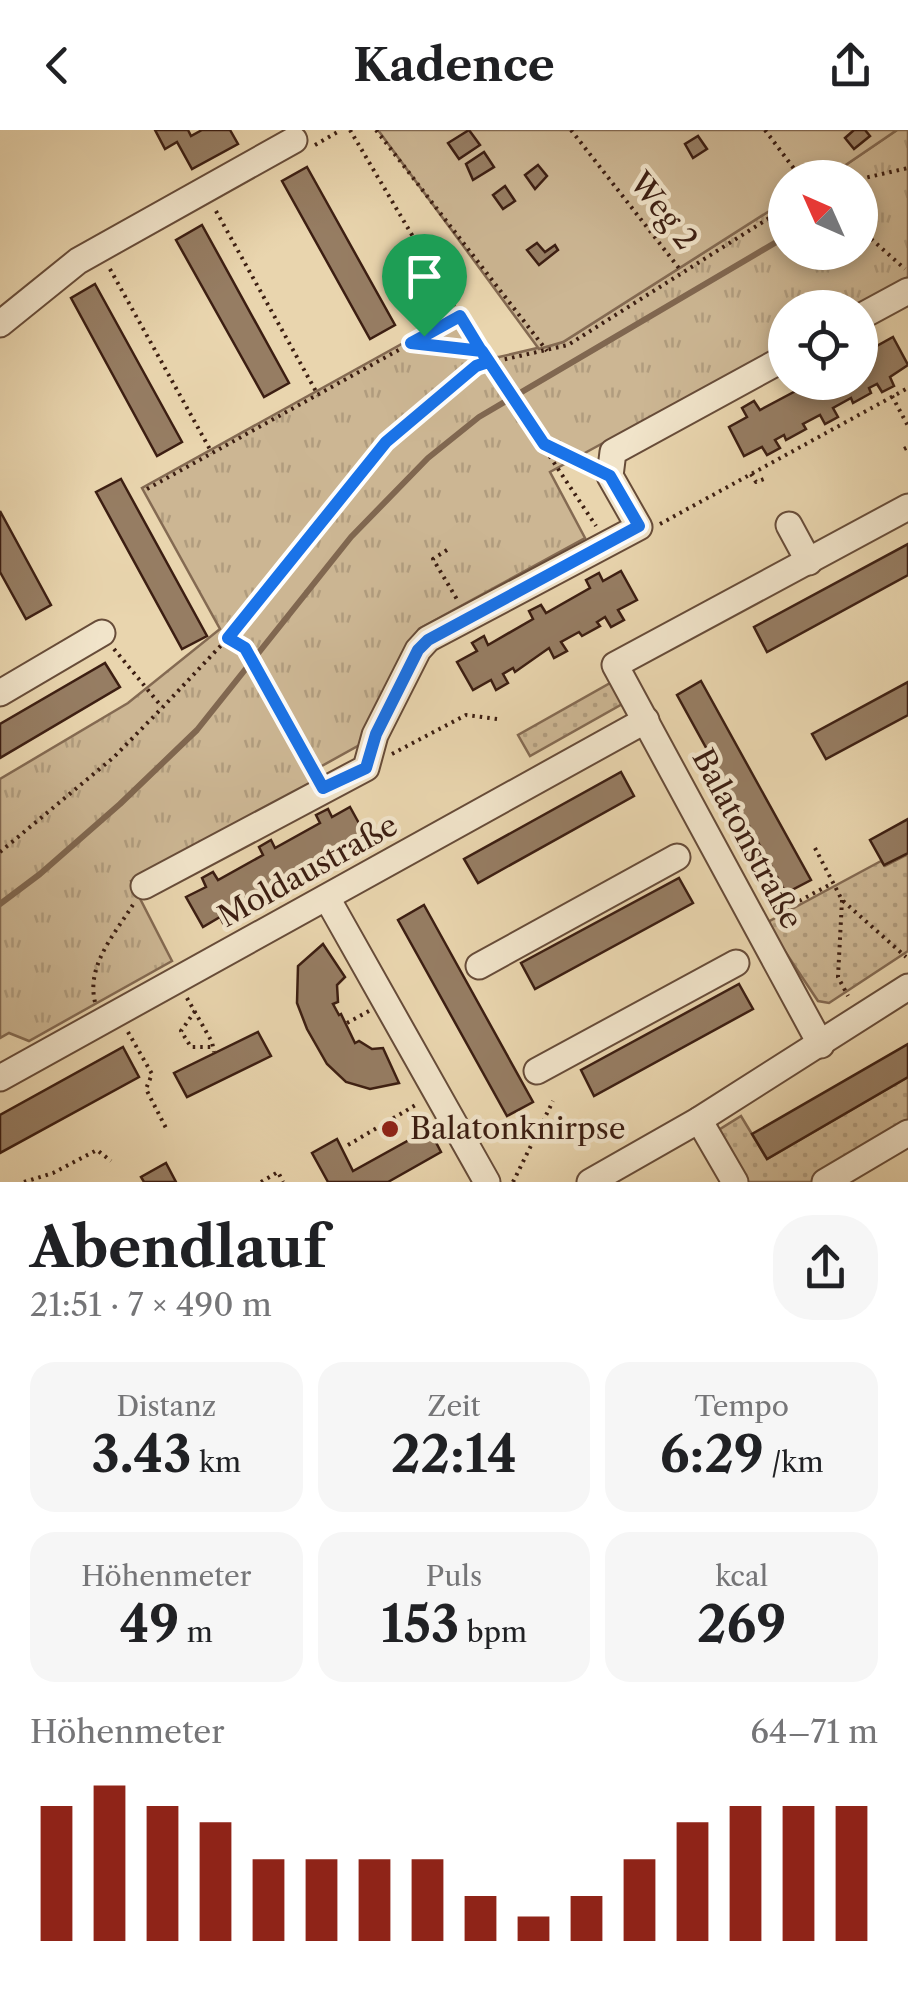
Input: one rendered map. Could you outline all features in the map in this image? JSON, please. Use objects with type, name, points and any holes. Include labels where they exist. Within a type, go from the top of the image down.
[{"type":"street","points":[[0,324],[78,261],[302,144]]},
{"type":"street","points":[[878,307],[908,290]]},
{"type":"street","points":[[144,886],[366,768],[376,734],[418,650],[428,640],[639,526],[610,476],[613,452],[768,367]]},
{"type":"street","points":[[789,525],[809,562],[908,508]]},
{"type":"street","name":"Balatonstraße","points":[[809,562],[615,665],[821,1045]]},
{"type":"street","points":[[0,694],[102,633]]},
{"type":"street","name":"Moldaustraße","points":[[0,1078],[646,720]]},
{"type":"street","points":[[480,966],[677,857]]},
{"type":"street","points":[[327,898],[487,1182]]},
{"type":"street","points":[[537,1071],[736,963]]},
{"type":"street","points":[[590,1182],[699,1120],[908,987]]},
{"type":"street","points":[[699,1120],[735,1182]]},
{"type":"street","points":[[825,1182],[908,1134]]},
{"type":"path","points":[[302,144],[342,130]]},
{"type":"path","points":[[350,130],[496,375],[606,543]]},
{"type":"path","points":[[376,130],[547,351]]},
{"type":"path","name":"Weg 2","points":[[572,130],[682,272]]},
{"type":"path","points":[[765,130],[788,160]]},
{"type":"path","points":[[878,175],[908,168]]},
{"type":"path","points":[[214,206],[318,395]]},
{"type":"path","points":[[0,852],[114,757],[162,708],[228,638],[386,442],[476,366],[568,345],[768,219]]},
{"type":"path","points":[[878,245],[908,271]]},
{"type":"path","points":[[106,263],[212,453]]},
{"type":"path","points":[[408,310],[424,336]]},
{"type":"path","points":[[147,489],[460,316]]},
{"type":"path","points":[[411,343],[482,351]]},
{"type":"path","points":[[658,525],[908,388]]},
{"type":"path","points":[[892,396],[908,426]]},
{"type":"path","points":[[544,444],[610,476]]},
{"type":"path","points":[[751,474],[756,482],[764,479]]},
{"type":"path","points":[[446,550],[433,559],[468,618]]},
{"type":"path","points":[[102,633],[162,708]]},
{"type":"path","points":[[228,638],[245,648],[323,788]]},
{"type":"path","points":[[408,746],[466,715],[497,719]]},
{"type":"path","points":[[815,848],[842,900],[906,956]]},
{"type":"path","points":[[756,924],[833,883]]},
{"type":"path","points":[[144,886],[95,967],[91,984],[152,1074],[146,1089],[168,1130]]},
{"type":"path","points":[[842,900],[838,977],[848,996]]},
{"type":"path","points":[[194,1010],[214,1050],[191,1047],[181,1030],[194,1010]]},
{"type":"path","points":[[348,1145],[428,1098]]},
{"type":"path","points":[[513,1182],[553,1100]]},
{"type":"path","points":[[24,1182],[53,1173],[97,1150],[111,1161]]},
{"type":"path","points":[[261,1182],[278,1172],[284,1182]]},
{"type":"green space","points":[[378,130],[897,130],[853,160],[768,160],[768,212],[563,342],[539,349]]},
{"type":"green space","points":[[897,130],[908,130],[908,277],[878,293],[878,290],[768,290],[768,353],[550,472],[585,538],[419,629],[363,743],[311,772],[314,781],[131,881],[172,961],[29,1041],[9,1033],[0,1038],[0,779],[128,703],[220,629],[142,488],[454,315],[480,357],[499,357],[563,342],[768,212],[768,270],[878,270],[878,160],[853,160]]},
{"type":"green space","points":[[612,682],[624,703],[530,756],[518,735]]},
{"type":"green space","points":[[908,854],[908,951],[829,1003],[818,1001],[766,923],[881,861],[885,866]]},
{"type":"green space","points":[[908,1077],[908,1127],[815,1182],[747,1182],[717,1131],[741,1116],[767,1159]]},
{"type":"building","points":[[155,130],[188,130],[191,136],[202,130],[230,130],[238,144],[192,169],[177,142],[165,149]]},
{"type":"building","points":[[469,130],[480,145],[459,159],[448,143]]},
{"type":"building","points":[[854,130],[865,130],[870,136],[854,149],[845,138]]},
{"type":"building","points":[[698,136],[707,149],[693,158],[685,144]]},
{"type":"building","points":[[484,152],[494,167],[473,180],[466,164]]},
{"type":"building","points":[[538,165],[547,176],[535,189],[525,175]]},
{"type":"building","points":[[307,167],[395,325],[370,339],[282,181]]},
{"type":"building","points":[[505,186],[515,201],[503,209],[493,195]]},
{"type":"building","points":[[202,225],[289,383],[264,397],[176,240]]},
{"type":"building","points":[[537,243],[545,252],[555,245],[558,250],[539,265],[527,250]]},
{"type":"building","points":[[95,284],[182,442],[157,456],[71,298]]},
{"type":"building","points":[[893,337],[908,365],[890,377],[894,386],[882,392],[878,386],[878,345]]},
{"type":"building","points":[[779,400],[847,400],[833,408],[838,417],[825,424],[820,415],[803,424],[806,429],[786,440],[784,435],[775,440],[780,448],[767,455],[762,447],[744,456],[729,427],[747,417],[742,408],[754,401],[760,410]]},
{"type":"building","points":[[121,479],[207,636],[182,649],[96,492]]},
{"type":"building","points":[[0,511],[51,605],[26,619],[0,572]]},
{"type":"building","points":[[908,544],[908,575],[767,652],[754,627]]},
{"type":"building","points":[[621,571],[637,600],[618,610],[624,620],[611,627],[605,617],[597,622],[600,626],[561,642],[567,651],[554,658],[549,648],[515,672],[513,668],[503,674],[508,683],[496,690],[491,680],[473,690],[457,662],[477,651],[472,643],[484,636],[488,645],[533,619],[529,611],[541,605],[546,613],[590,588],[586,580],[599,573],[603,581]]},
{"type":"building","points":[[105,663],[120,687],[0,758],[0,724]]},
{"type":"building","points":[[701,681],[811,880],[786,893],[677,695]]},
{"type":"building","points":[[908,682],[908,715],[826,759],[812,734]]},
{"type":"building","points":[[621,772],[634,796],[478,883],[464,859]]},
{"type":"building","points":[[350,807],[366,836],[349,846],[353,854],[341,860],[337,853],[328,858],[330,863],[312,873],[309,868],[291,878],[295,886],[283,893],[279,885],[260,895],[263,900],[245,910],[242,905],[233,910],[238,918],[224,925],[220,917],[203,927],[186,897],[206,887],[202,878],[213,872],[218,880],[263,855],[259,847],[271,840],[275,848],[320,823],[316,815],[328,809],[332,817]]},
{"type":"building","points":[[908,819],[908,853],[884,865],[870,840]]},
{"type":"building","points":[[679,878],[693,903],[535,989],[521,963]]},
{"type":"building","points":[[424,905],[533,1102],[507,1116],[398,920]]},
{"type":"building","points":[[323,944],[345,977],[337,985],[338,1002],[333,1004],[339,1015],[355,1043],[383,1048],[399,1083],[370,1089],[346,1082],[327,1064],[307,1029],[297,1003],[298,966]]},
{"type":"building","points":[[739,984],[753,1009],[594,1096],[581,1070]]},
{"type":"building","points":[[258,1032],[271,1056],[187,1097],[174,1073]]},
{"type":"building","points":[[908,1044],[908,1077],[767,1159],[752,1134]]},
{"type":"building","points":[[123,1047],[139,1077],[0,1153],[0,1115]]},
{"type":"building","points":[[429,1129],[441,1152],[388,1182],[328,1182],[312,1153],[337,1139],[353,1171]]},
{"type":"building","points":[[166,1163],[176,1182],[144,1182],[141,1177]]},
{"type":"waterway","points":[[0,904],[120,804],[197,730],[351,537],[428,458],[479,417],[768,247]]},
{"type":"place","name":"Balatonknirpse","points":[[390,1129]]},
{"type":"route","points":[[424,336],[411,343],[482,351],[544,444],[610,476],[639,526],[428,640],[418,650],[376,734],[366,768],[323,788],[245,648],[228,638],[386,442],[476,366],[488,362],[482,351],[460,316],[424,336]]}]
